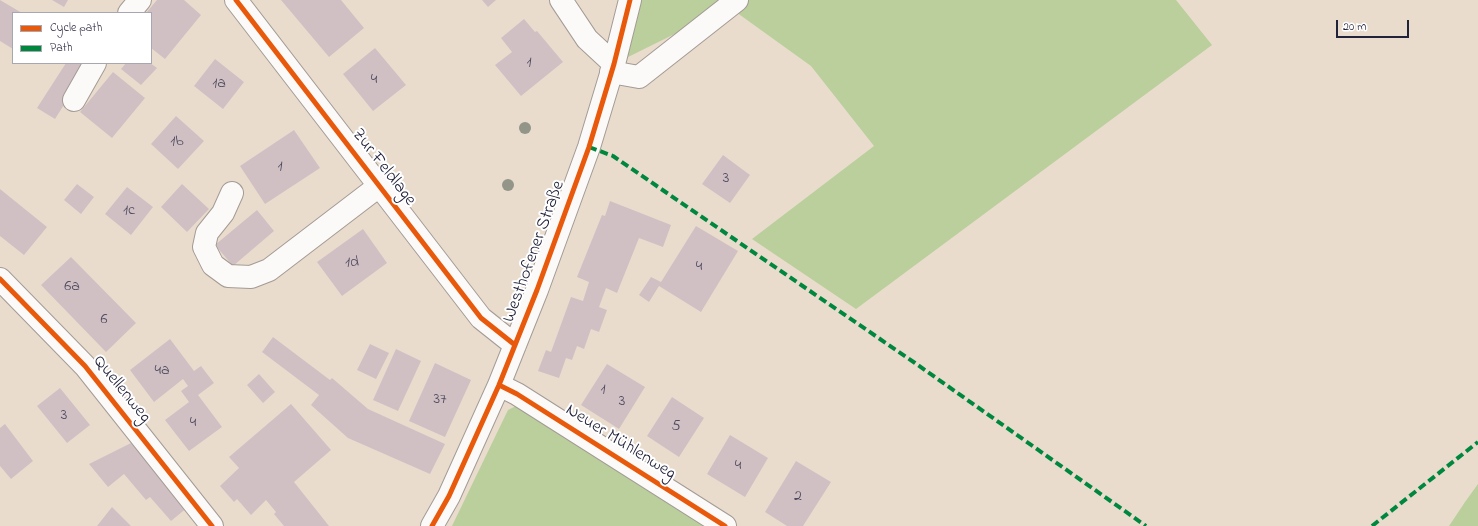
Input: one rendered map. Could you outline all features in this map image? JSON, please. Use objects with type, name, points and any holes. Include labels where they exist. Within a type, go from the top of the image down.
[{"type":"street","points":[[130,12],[140,0]]},
{"type":"street","name":"Zur Feldlage","points":[[236,0],[481,318],[515,345]]},
{"type":"street","points":[[561,0],[587,39],[612,68],[638,77],[737,0]]},
{"type":"street","name":"Westhofener Straße","points":[[432,526],[449,496],[499,385],[537,290],[589,147],[630,0]]},
{"type":"street","points":[[74,100],[94,64]]},
{"type":"street","name":"Zur Feldlage","points":[[232,193],[223,213],[207,233],[204,247],[213,265],[228,276],[251,277],[269,270],[379,186]]},
{"type":"street","name":"Quellenweg","points":[[0,278],[85,366],[212,526]]},
{"type":"street","name":"Neuer Mühlenweg","points":[[499,385],[517,394],[725,526]]},
{"type":"green space","points":[[630,0],[1176,0],[1212,45],[856,309],[752,239],[874,146],[811,66],[729,7],[614,64]]},
{"type":"green space","points":[[516,406],[710,526],[452,526],[508,410]]},
{"type":"green space","points":[[1478,484],[1478,526],[1449,526],[1465,502]]},
{"type":"building","points":[[0,0],[20,12],[12,12],[12,48],[0,41]]},
{"type":"building","points":[[52,0],[68,0],[64,7]]},
{"type":"building","points":[[157,0],[184,0],[201,15],[165,59],[152,49],[152,12],[147,12]]},
{"type":"building","points":[[281,0],[341,0],[364,28],[329,57]]},
{"type":"building","points":[[482,0],[496,0],[488,7]]},
{"type":"building","points":[[524,19],[535,32],[537,31],[563,62],[521,96],[495,65],[512,52],[501,38]]},
{"type":"building","points":[[375,48],[406,85],[373,111],[343,74]]},
{"type":"building","points":[[215,59],[244,82],[223,109],[194,86]]},
{"type":"building","points":[[65,64],[89,65],[55,119],[37,108]]},
{"type":"building","points":[[125,64],[151,64],[157,68],[141,85],[121,69]]},
{"type":"building","points":[[113,72],[145,98],[112,138],[80,112]]},
{"type":"building","points":[[176,116],[204,141],[178,169],[151,144]]},
{"type":"building","points":[[294,130],[320,168],[265,204],[240,166]]},
{"type":"building","points":[[723,155],[750,175],[730,203],[702,184]]},
{"type":"building","points":[[77,184],[94,197],[81,214],[64,200]]},
{"type":"building","points":[[182,184],[209,209],[187,232],[161,207]]},
{"type":"building","points":[[127,187],[153,207],[131,235],[105,214]]},
{"type":"building","points":[[0,189],[47,227],[24,255],[0,236]]},
{"type":"building","points":[[610,201],[671,225],[663,247],[639,238],[617,293],[606,288],[599,307],[607,310],[599,332],[591,329],[584,349],[577,346],[572,360],[566,358],[559,378],[538,371],[546,350],[551,352],[571,297],[583,301],[589,282],[577,277],[602,215],[605,216]]},
{"type":"building","points":[[257,210],[274,231],[233,266],[215,245]]},
{"type":"building","points":[[696,226],[738,251],[701,312],[659,286],[649,302],[639,295],[651,277],[661,282]]},
{"type":"building","points":[[363,229],[387,263],[342,296],[317,262]]},
{"type":"building","points":[[71,257],[136,323],[106,352],[41,285]]},
{"type":"building","points":[[273,337],[330,380],[332,378],[368,409],[445,444],[430,474],[348,438],[311,405],[319,395],[262,352]]},
{"type":"building","points":[[170,339],[194,371],[201,366],[214,383],[198,395],[222,427],[189,451],[165,420],[189,402],[181,391],[188,386],[183,379],[154,402],[130,370]]},
{"type":"building","points":[[370,344],[389,353],[376,379],[357,370]]},
{"type":"building","points":[[396,349],[421,361],[398,411],[373,400]]},
{"type":"building","points":[[435,363],[471,380],[445,437],[409,421]]},
{"type":"building","points":[[607,364],[645,387],[619,429],[581,405]]},
{"type":"building","points":[[259,374],[275,392],[263,403],[247,385]]},
{"type":"building","points":[[60,388],[90,425],[67,443],[37,406]]},
{"type":"building","points":[[672,397],[704,418],[679,457],[647,436]]},
{"type":"building","points":[[291,404],[331,450],[294,482],[329,526],[284,526],[274,514],[276,512],[266,500],[251,515],[237,499],[234,502],[220,486],[239,468],[229,457]]},
{"type":"building","points":[[5,424],[33,461],[11,479],[0,466],[0,428]]},
{"type":"building","points":[[730,435],[768,458],[745,497],[707,474]]},
{"type":"building","points":[[133,442],[188,507],[171,521],[150,497],[146,500],[124,474],[108,487],[89,464]]},
{"type":"building","points":[[796,461],[831,482],[803,526],[787,526],[765,512]]},
{"type":"building","points":[[112,507],[131,526],[97,526]]},
{"type":"marked path","points":[[589,147],[613,156],[915,363],[1146,526]]},
{"type":"marked path","points":[[1372,526],[1478,442]]},
{"type":"cycle path","points":[[236,0],[481,318],[515,345]]},
{"type":"cycle path","points":[[432,526],[449,496],[499,385],[537,290],[589,147],[614,64],[630,0]]},
{"type":"cycle path","points":[[0,279],[85,366],[212,526]]},
{"type":"cycle path","points":[[499,385],[517,394],[725,526]]}]
